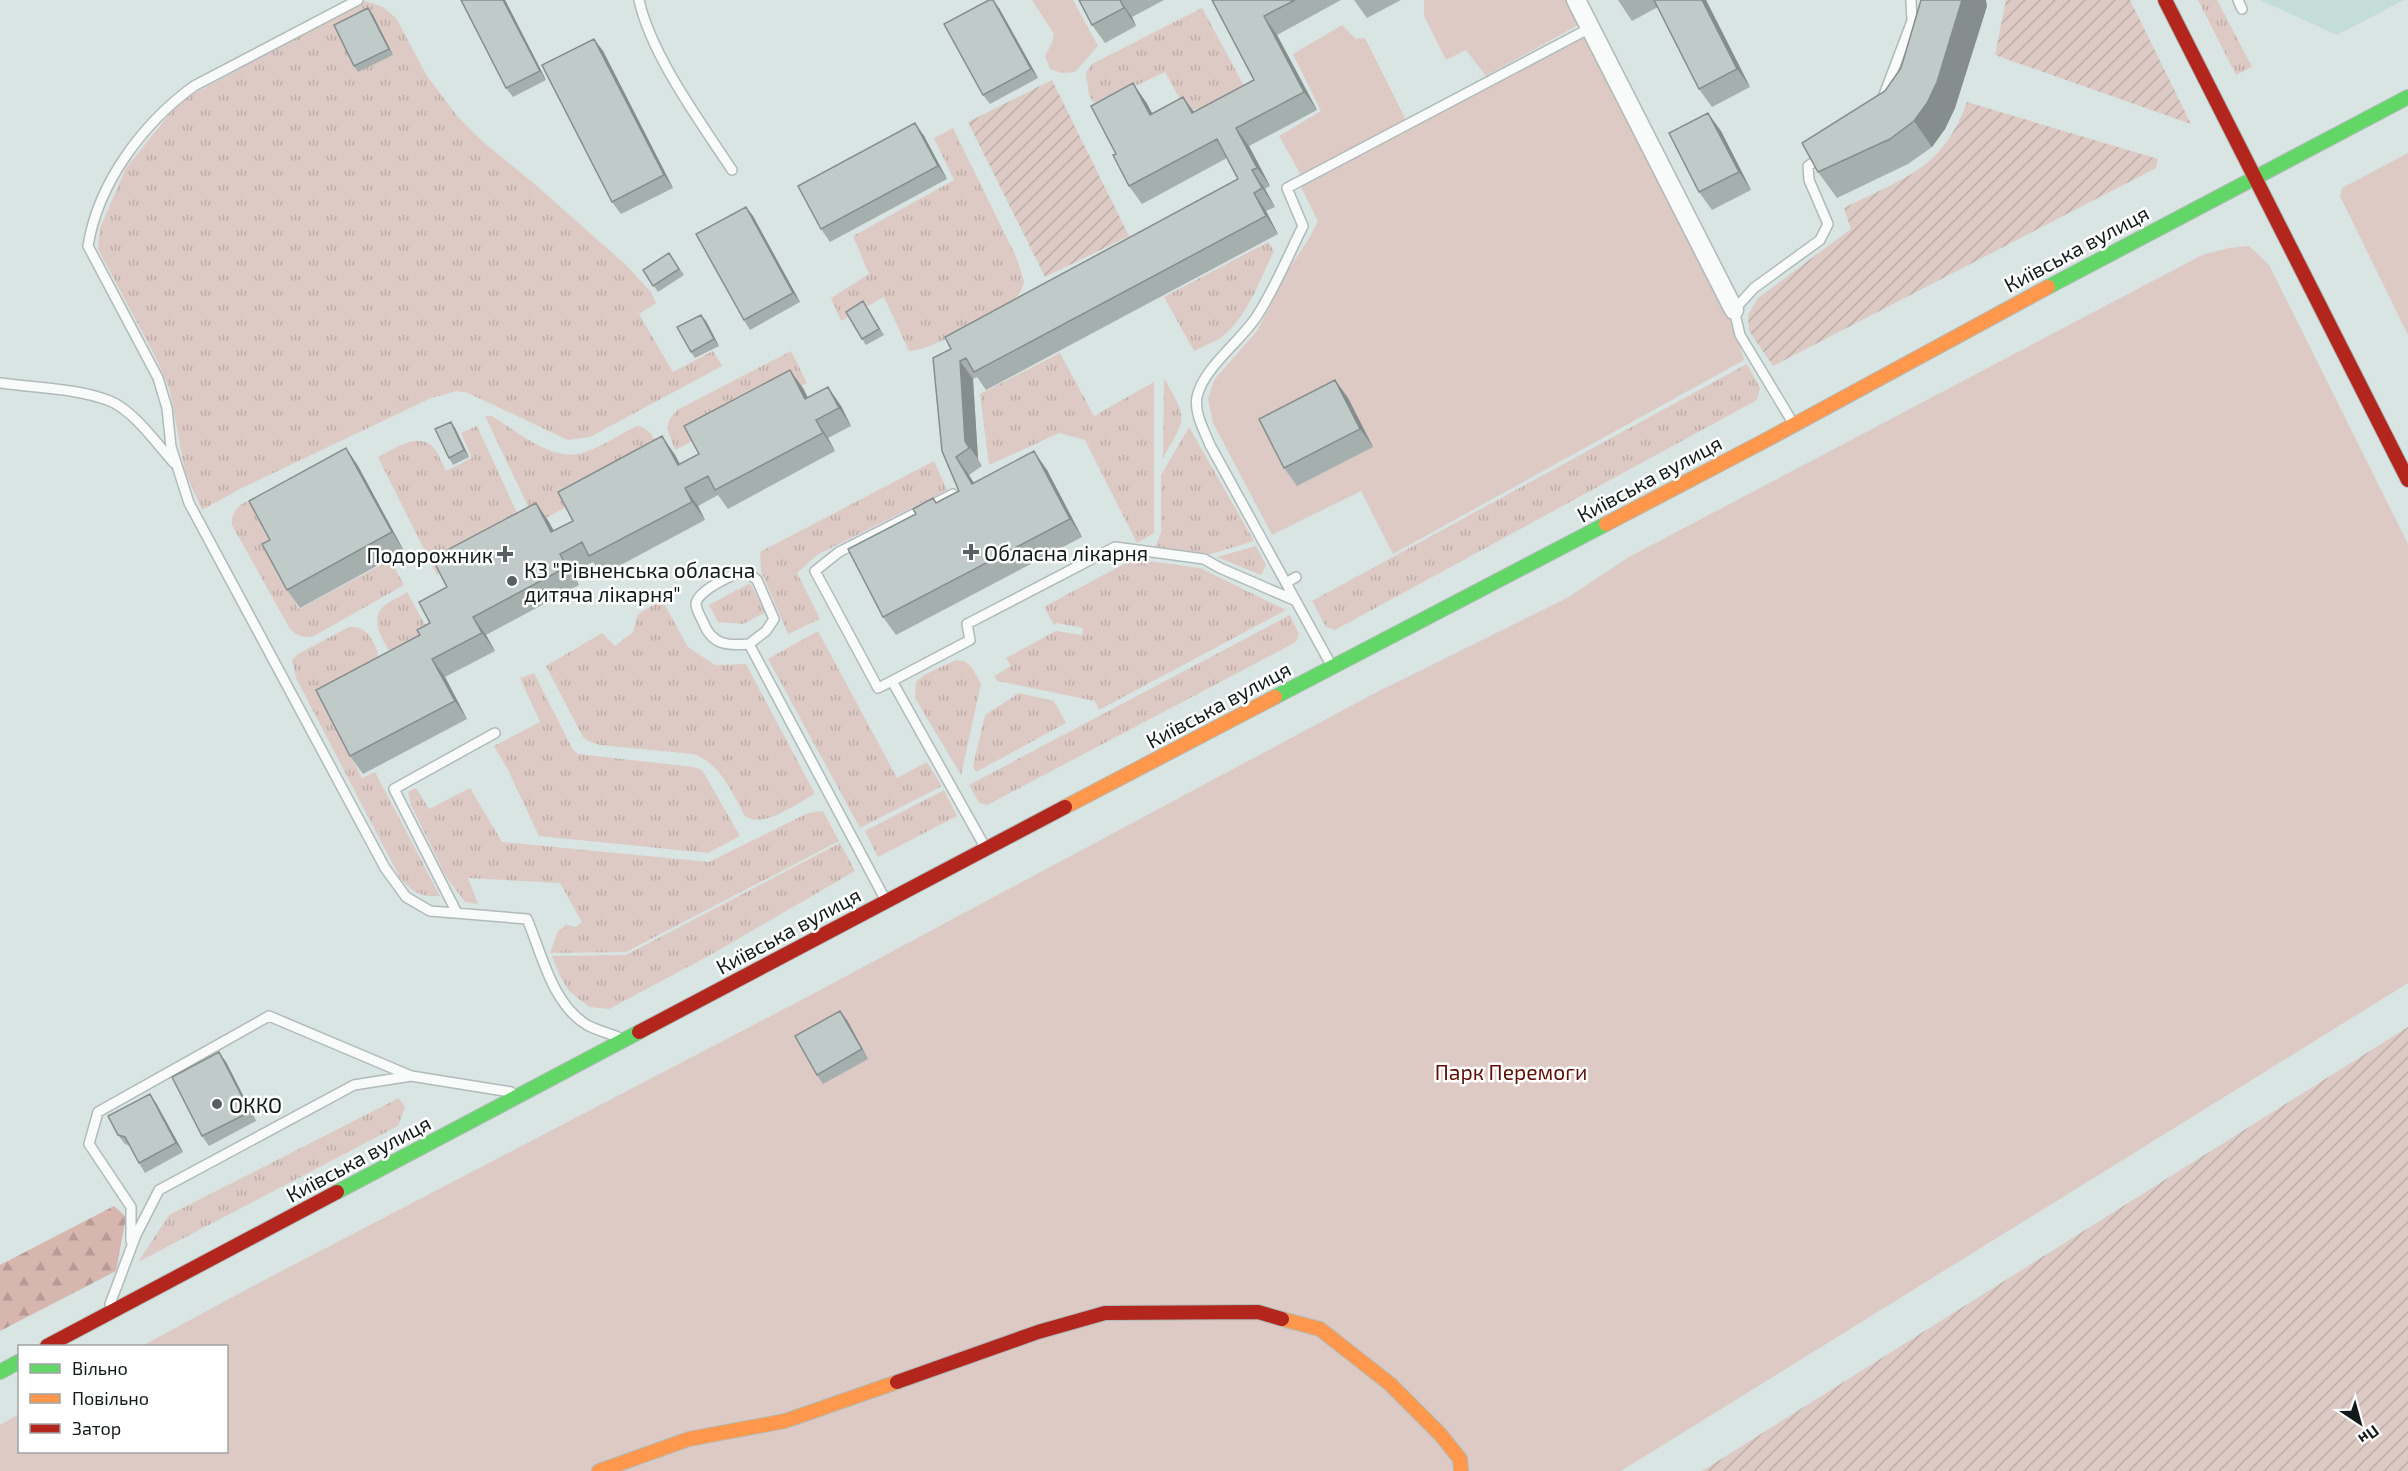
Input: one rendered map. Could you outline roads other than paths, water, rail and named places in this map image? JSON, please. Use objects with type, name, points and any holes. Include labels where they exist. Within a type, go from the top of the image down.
[{"type":"main road","points":[[2165,0],[2408,480]]},
{"type":"main road","name":"Київська вулиця","points":[[51,1345],[886,901],[1795,425],[1973,326],[2408,97]]},
{"type":"main road","points":[[599,1471],[689,1439],[785,1421],[1038,1332],[1105,1313],[1222,1312],[1258,1312],[1320,1329],[1390,1384],[1440,1434],[1460,1459],[1461,1471]]},
{"type":"main road","points":[[0,1372],[18,1362]]},
{"type":"street","points":[[1576,0],[1734,309]]},
{"type":"lane","points":[[358,0],[194,86],[171,103],[140,138],[113,176],[91,230],[88,246],[158,378],[167,408],[171,447],[189,503],[385,868],[406,897],[430,911],[527,919],[549,977],[564,1003],[587,1025],[626,1040]]},
{"type":"lane","points":[[639,0],[657,47],[694,114],[732,170]]},
{"type":"lane","points":[[1877,115],[1912,21],[1911,0]]},
{"type":"lane","points":[[2238,0],[2242,9]]},
{"type":"lane","points":[[1333,668],[1210,445],[1199,419],[1197,399],[1202,381],[1256,318],[1303,226],[1287,188],[1590,28]]},
{"type":"lane","points":[[1795,425],[1740,335],[1734,309],[1754,288],[1820,240],[1828,224],[1809,180],[1808,166],[1836,148]]},
{"type":"lane","points":[[0,383],[79,393],[112,402],[137,421],[176,464]]},
{"type":"lane","points":[[953,494],[839,552],[816,572],[878,688],[970,640],[967,624],[1115,548],[1204,559],[1295,600]]},
{"type":"lane","points":[[746,571],[757,580],[774,619],[766,631],[749,644],[730,646],[718,643],[706,631],[696,605],[698,598],[704,592],[732,575],[746,571]]},
{"type":"lane","points":[[1286,583],[1296,577]]},
{"type":"lane","points":[[749,644],[886,901]]},
{"type":"lane","points":[[892,681],[986,849]]},
{"type":"lane","points":[[457,914],[394,789],[495,733]]},
{"type":"lane","points":[[131,1248],[131,1207],[89,1144],[98,1112],[269,1016],[411,1076],[524,1094]]},
{"type":"lane","points":[[106,1315],[131,1248],[159,1190],[354,1085],[411,1076]]},
{"type":"place","name":"Обласна лікарня","points":[[971,552]]},
{"type":"place","name":"Подорожник","points":[[505,554]]},
{"type":"place","name":"КЗ \"Рівненська обласна дитяча лікарня\"","points":[[512,581]]},
{"type":"place","name":"ОККО","points":[[217,1104]]},
{"type":"park label","name":"Парк Перемоги","points":[[1511,1071]]}]
